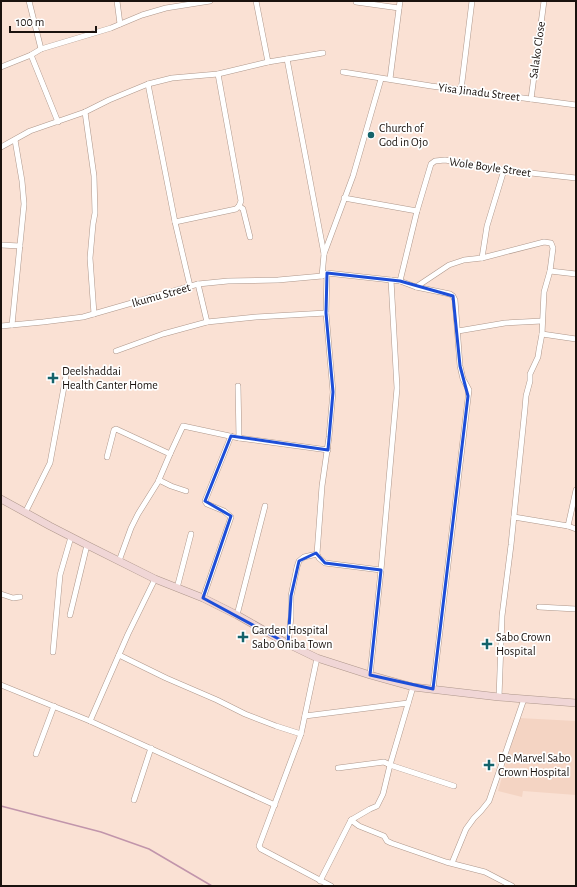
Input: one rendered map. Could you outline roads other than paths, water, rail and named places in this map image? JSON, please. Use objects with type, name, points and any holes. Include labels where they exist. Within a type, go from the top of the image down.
[{"type":"main road","points":[[1,499],[86,546],[155,579],[203,598],[317,658],[413,687],[499,697],[576,703]]},
{"type":"street","points":[[29,1],[41,49]]},
{"type":"street","points":[[117,1],[120,24]]},
{"type":"street","points":[[1,67],[41,49],[111,28],[142,15],[166,8],[210,1]]},
{"type":"street","points":[[256,1],[268,62]]},
{"type":"street","points":[[390,79],[400,1]]},
{"type":"street","points":[[461,90],[472,1]]},
{"type":"street","name":"Salako Close","points":[[530,98],[544,1]]},
{"type":"street","points":[[356,2],[399,8]]},
{"type":"street","points":[[1,147],[30,131],[85,112],[108,100],[148,84],[172,78],[218,74],[268,62],[323,53]]},
{"type":"street","points":[[30,54],[58,122]]},
{"type":"street","points":[[287,59],[324,254],[326,313],[334,392],[328,450],[322,486],[317,554],[325,563],[381,570]]},
{"type":"street","name":"Yisa Jinadu Street","points":[[343,72],[381,79],[576,105]]},
{"type":"street","points":[[176,222],[236,209],[239,206],[240,201],[218,74]]},
{"type":"street","points":[[324,254],[353,176],[381,79]]},
{"type":"street","points":[[148,84],[190,286]]},
{"type":"street","points":[[85,112],[94,176],[95,198],[95,213],[90,258],[94,314]]},
{"type":"street","points":[[12,325],[24,204],[22,181],[15,140]]},
{"type":"street","name":"Wole Boyle Street","points":[[400,281],[417,211],[432,164],[435,161],[445,160],[504,170],[576,178]]},
{"type":"street","points":[[482,258],[487,226],[504,170]]},
{"type":"street","points":[[344,198],[417,211]]},
{"type":"street","points":[[239,206],[243,209],[250,237]]},
{"type":"street","points":[[416,287],[449,265],[464,260],[482,258],[544,242],[551,243],[554,248],[544,292],[542,334],[538,357],[530,374],[525,408],[502,616],[499,697]]},
{"type":"street","points":[[1,245],[20,246]]},
{"type":"street","points":[[550,271],[576,274]]},
{"type":"street","name":"Ikumu Street","points":[[1,326],[83,317],[198,284],[228,280],[278,280],[325,275],[400,281],[416,287],[450,294],[456,300],[458,331]]},
{"type":"street","points":[[370,675],[397,388],[392,280]]},
{"type":"street","points":[[198,284],[207,322]]},
{"type":"street","points":[[116,351],[163,334],[207,322],[256,317],[326,313]]},
{"type":"street","points":[[433,689],[469,390],[463,379],[460,366],[458,331],[505,323],[542,322]]},
{"type":"street","points":[[542,334],[576,340]]},
{"type":"street","points":[[26,513],[50,463],[66,376]]},
{"type":"street","points":[[238,386],[239,438]]},
{"type":"street","points":[[119,561],[131,528],[159,480],[183,426],[239,438],[328,450]]},
{"type":"street","points":[[107,457],[114,430],[116,429],[170,454]]},
{"type":"street","points":[[203,598],[230,517],[230,515],[224,511],[207,504],[205,501],[231,436]]},
{"type":"street","points":[[159,480],[170,486],[186,491]]},
{"type":"street","points":[[568,526],[576,490]]},
{"type":"street","points":[[237,615],[265,506]]},
{"type":"street","points":[[514,517],[568,526],[576,529]]},
{"type":"street","points":[[177,588],[191,534]]},
{"type":"street","points":[[53,652],[60,575],[71,537]]},
{"type":"street","points":[[70,615],[86,546]]},
{"type":"street","points":[[288,644],[289,624],[291,617],[291,596],[297,567],[299,561],[304,557],[317,554]]},
{"type":"street","points":[[90,721],[155,579]]},
{"type":"street","points":[[1,594],[13,598],[20,597]]},
{"type":"street","points":[[539,607],[576,609]]},
{"type":"street","points":[[119,655],[245,714],[301,734]]},
{"type":"street","points":[[317,658],[301,734],[259,846],[261,849],[331,886]]},
{"type":"street","points":[[1,685],[90,721],[275,805]]},
{"type":"street","points":[[320,881],[351,820],[378,806],[383,794],[413,687]]},
{"type":"street","points":[[452,863],[466,830],[488,801],[524,699]]},
{"type":"street","points":[[305,716],[408,703]]},
{"type":"street","points":[[36,754],[54,706]]},
{"type":"street","points":[[134,800],[151,748]]},
{"type":"street","points":[[338,768],[384,762],[454,786]]},
{"type":"street","points":[[351,820],[359,826],[384,836],[387,841],[391,843],[446,862],[485,872],[512,886]]},
{"type":"waterway","points":[[1,806],[101,832],[149,849],[212,886]]},
{"type":"place","name":"Church of God in Ojo","points":[[371,135]]},
{"type":"place","name":"Deelshaddai Health Canter Home","points":[[53,378]]},
{"type":"place","name":"Garden Hospital Sabo Oniba Town","points":[[243,637]]},
{"type":"place","name":"Sabo Crown Hospital","points":[[487,644]]},
{"type":"place","name":"De Marvel Sabo Crown Hospital","points":[[489,765]]}]
